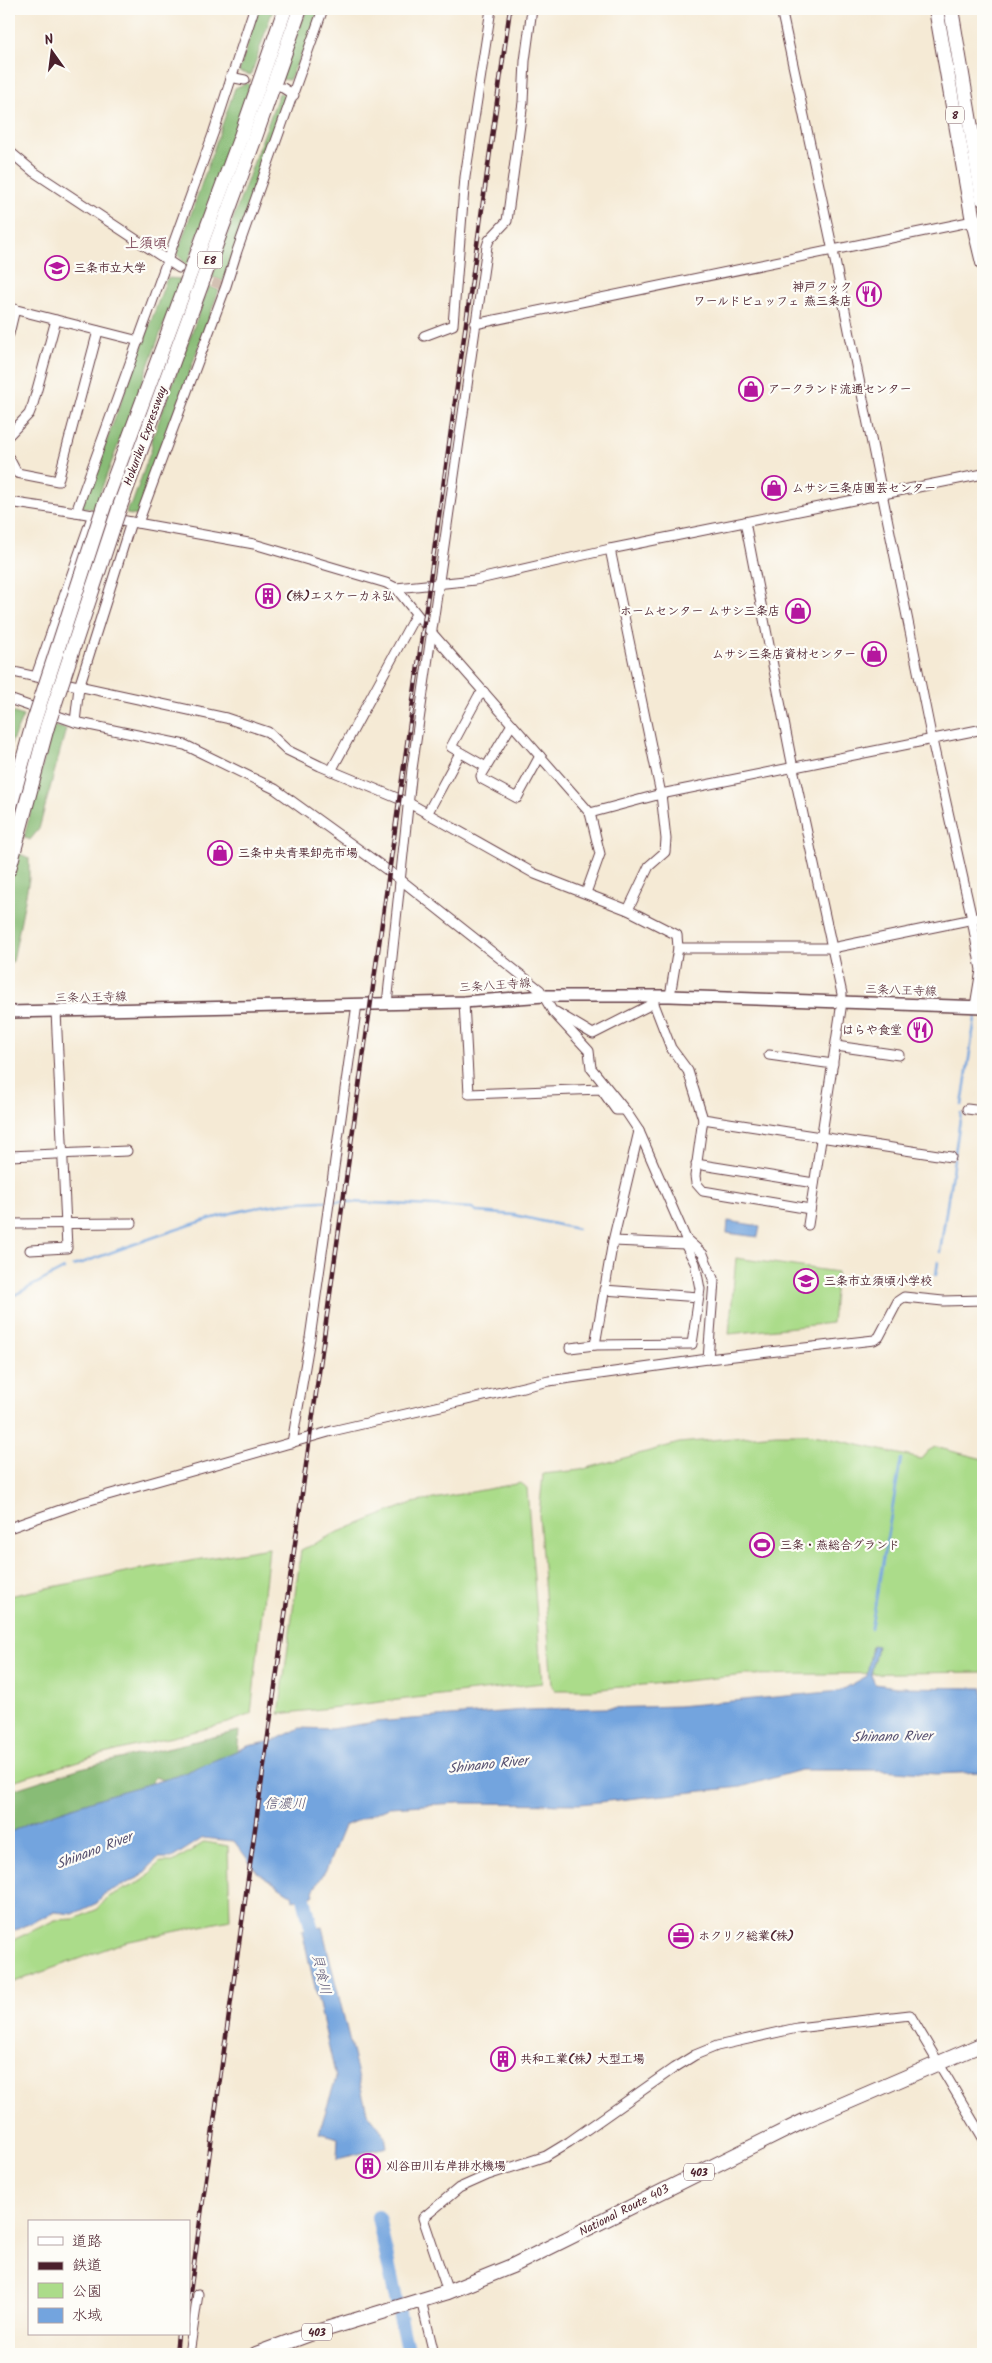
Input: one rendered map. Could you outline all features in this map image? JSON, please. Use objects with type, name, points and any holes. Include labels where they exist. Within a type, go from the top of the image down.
[{"type":"highway","name":"Hokuriku Expressway","points":[[9,810],[98,510],[241,136],[285,9]]},
{"type":"highway","name":"Hokuriku Expressway","points":[[9,869],[48,727],[119,510],[300,9]]},
{"type":"highway","name":"8","points":[[936,9],[978,220],[983,264]]},
{"type":"highway","name":"8","points":[[951,9],[983,199]]},
{"type":"highway","name":"National Route 403","points":[[256,2354],[310,2334],[448,2292],[512,2266],[804,2121],[983,2044]]},
{"type":"main road","name":"三条八王寺線","points":[[9,1012],[464,1002],[544,996],[652,1000],[670,996],[979,1007]]},
{"type":"street","points":[[76,512],[140,341],[213,134],[230,77],[254,9]]},
{"type":"street","points":[[75,722],[79,687],[84,677],[92,641],[225,286],[323,9]]},
{"type":"street","points":[[424,336],[453,325],[465,177],[491,9]]},
{"type":"street","points":[[387,1004],[409,803],[431,632],[475,324],[487,246],[489,240],[507,221],[523,102],[525,61],[532,9]]},
{"type":"street","points":[[781,9],[833,251],[932,740],[972,919],[981,970],[979,1007]]},
{"type":"street","points":[[230,77],[246,80]]},
{"type":"street","points":[[283,88],[294,94]]},
{"type":"street","points":[[9,151],[34,172],[179,268]]},
{"type":"street","points":[[475,324],[978,220]]},
{"type":"street","points":[[9,334],[12,308],[140,341]]},
{"type":"street","points":[[9,435],[29,414],[56,320]]},
{"type":"street","points":[[9,458],[17,473],[58,481],[98,330]]},
{"type":"street","points":[[396,588],[475,580],[610,549],[883,496],[983,474]]},
{"type":"street","points":[[9,502],[76,512],[98,510],[135,523],[254,544],[377,580],[396,588],[431,632],[590,813],[600,854],[586,893]]},
{"type":"street","points":[[36,676],[98,510]]},
{"type":"street","points":[[745,522],[793,768],[842,1002],[808,1225]]},
{"type":"street","points":[[610,549],[661,794],[666,839],[665,852],[649,866],[628,910]]},
{"type":"street","points":[[331,771],[416,614]]},
{"type":"street","points":[[9,671],[242,722],[268,732],[287,750],[331,771],[409,803],[535,874],[628,910],[677,935],[678,948],[670,996]]},
{"type":"street","points":[[484,692],[478,697],[451,743],[452,750],[486,767]]},
{"type":"street","points":[[9,699],[75,722],[185,745],[276,789],[401,880],[540,990],[553,1012],[589,1051],[591,1068],[625,1110],[639,1131],[695,1263],[700,1289],[692,1344],[595,1345],[570,1348]]},
{"type":"street","points":[[512,724],[481,776],[482,779],[517,798],[540,756]]},
{"type":"street","points":[[590,813],[661,794],[983,729]]},
{"type":"street","points":[[427,814],[460,753]]},
{"type":"street","points":[[678,948],[832,948],[983,916]]},
{"type":"street","points":[[553,1012],[558,1012],[593,1034],[652,1000],[671,1048],[688,1071],[703,1119],[696,1164],[696,1183],[703,1191],[810,1208]]},
{"type":"street","points":[[464,1002],[469,1094],[601,1090],[616,1110],[625,1110]]},
{"type":"street","points":[[292,1443],[310,1338],[357,1004]]},
{"type":"street","points":[[30,1250],[67,1248],[56,1011]]},
{"type":"street","points":[[836,1046],[899,1055]]},
{"type":"street","points":[[769,1055],[833,1064]]},
{"type":"street","points":[[966,1109],[983,1112]]},
{"type":"street","points":[[703,1119],[951,1157]]},
{"type":"street","points":[[595,1345],[613,1241],[639,1131]]},
{"type":"street","points":[[9,1156],[127,1151]]},
{"type":"street","points":[[696,1164],[814,1183]]},
{"type":"street","points":[[9,1224],[132,1223]]},
{"type":"street","points":[[613,1241],[685,1242],[703,1254],[714,1281],[708,1359]]},
{"type":"street","points":[[604,1290],[699,1297]]},
{"type":"street","points":[[9,1528],[83,1502],[370,1420],[549,1381],[708,1359],[874,1340],[879,1337],[898,1301],[904,1297],[943,1301],[983,1300]]},
{"type":"street","points":[[448,2292],[423,2218],[454,2190],[546,2156],[696,2055],[717,2046],[797,2028],[910,2015],[983,2138]]},
{"type":"street","points":[[189,2354],[198,2294]]},
{"type":"street","points":[[418,2301],[434,2354]]},
{"type":"green space","points":[[258,9],[273,9],[251,75],[239,72]]},
{"type":"green space","points":[[307,9],[319,9],[310,38],[289,80],[280,79]]},
{"type":"green space","points":[[246,83],[250,85],[187,266],[177,254],[235,88]]},
{"type":"green space","points":[[279,93],[288,95],[223,282],[212,277]]},
{"type":"green space","points":[[167,278],[181,279],[100,493],[102,497],[96,509],[82,507]]},
{"type":"green space","points":[[209,286],[219,290],[138,516],[126,514],[128,506],[132,504],[152,447],[151,442]]},
{"type":"green space","points":[[12,712],[23,716],[9,748],[9,716]]},
{"type":"green space","points":[[53,726],[66,729],[39,829],[30,840],[24,837]]},
{"type":"green space","points":[[18,853],[29,858],[29,879],[13,961],[9,964],[9,891]]},
{"type":"green space","points":[[736,1258],[837,1272],[832,1323],[729,1334]]},
{"type":"green space","name":"三条・燕総合グランド","points":[[776,1434],[819,1436],[921,1459],[928,1451],[935,1447],[983,1459],[983,1672],[746,1675],[591,1690],[555,1690],[552,1686],[539,1515],[543,1474],[580,1470],[679,1443]]},
{"type":"green space","points":[[521,1483],[527,1488],[542,1683],[279,1714],[301,1550],[336,1533],[412,1503]]},
{"type":"green space","points":[[269,1548],[251,1714],[228,1723],[96,1756],[9,1782],[9,1596],[130,1571]]},
{"type":"green space","points":[[239,1731],[237,1756],[174,1784],[155,1777],[143,1793],[9,1843],[9,1791],[81,1768]]},
{"type":"green space","points":[[205,1842],[228,1846],[230,1920],[125,1942],[9,1984],[9,1942],[55,1920],[74,1919],[98,1909],[108,1897],[144,1880],[160,1862],[173,1862]]},
{"type":"water","points":[[728,1221],[760,1226],[758,1237],[727,1233]]},
{"type":"water","name":"信濃川","points":[[872,1645],[877,1646],[871,1675],[875,1684],[897,1687],[983,1688],[983,1772],[936,1774],[882,1770],[801,1770],[741,1787],[580,1804],[459,1803],[389,1807],[344,1826],[327,1868],[313,1891],[314,1895],[293,1900],[292,1895],[258,1873],[234,1841],[203,1838],[172,1858],[158,1858],[140,1877],[104,1894],[97,1903],[73,1914],[55,1912],[9,1933],[9,1833],[34,1820],[112,1794],[177,1776],[248,1746],[273,1741],[300,1728],[331,1729],[375,1722],[525,1710],[678,1706],[840,1691],[867,1676]]},
{"type":"water","points":[[322,1927],[367,2112],[385,2135],[387,2147],[337,2159],[338,2138],[319,2133],[336,2078],[302,1931]]},
{"type":"waterway","points":[[962,1105],[976,1012]]},
{"type":"waterway","points":[[940,1252],[961,1113]]},
{"type":"waterway","points":[[73,1266],[166,1233],[229,1214],[293,1202],[326,1201]]},
{"type":"waterway","points":[[332,1201],[472,1208],[478,1212],[514,1215],[577,1229]]},
{"type":"waterway","points":[[936,1275],[938,1262]]},
{"type":"waterway","points":[[9,1298],[64,1269]]},
{"type":"waterway","points":[[871,1628],[901,1459]]},
{"type":"waterway","name":"貝喰川","points":[[300,1881],[316,1947]]},
{"type":"waterway","name":"貝喰川","points":[[378,2217],[408,2354]]},
{"type":"tunnel","points":[[200,277],[223,286]]},
{"type":"railway","points":[[190,2293],[510,9]]},
{"type":"railway","points":[[176,2354],[178,2336]]},
{"type":"place","name":"三条市立大学","points":[[57,268]]},
{"type":"place","name":"神戸クック ワールドビュッフェ 燕三条店","points":[[869,294]]},
{"type":"place","name":"アークランド流通センター","points":[[751,389]]},
{"type":"place","name":"ムサシ三条店園芸センター","points":[[774,488]]},
{"type":"place","name":"(株)エスケーカネ弘","points":[[268,596]]},
{"type":"place","name":"ホームセンター ムサシ三条店","points":[[798,611]]},
{"type":"place","name":"ムサシ三条店資材センター","points":[[874,654]]},
{"type":"place","name":"三条中央青果卸売市場","points":[[220,853]]},
{"type":"place","name":"はらや食堂","points":[[920,1030]]},
{"type":"place","name":"三条市立須頃小学校","points":[[806,1281]]},
{"type":"place","name":"三条・燕総合グランド","points":[[762,1545]]},
{"type":"place","name":"ホクリク総業(株)","points":[[681,1936]]},
{"type":"place","name":"共和工業(株) 大型工場","points":[[503,2059]]},
{"type":"place","name":"刈谷田川右岸排水機場","points":[[368,2166]]},
{"type":"district","name":"上須頃","points":[[146,243]]},
{"type":"water label","name":"Shinano River","points":[[892,1736]]},
{"type":"water label","name":"Shinano River","points":[[488,1764]]},
{"type":"water label","name":"Shinano River","points":[[94,1850]]}]
